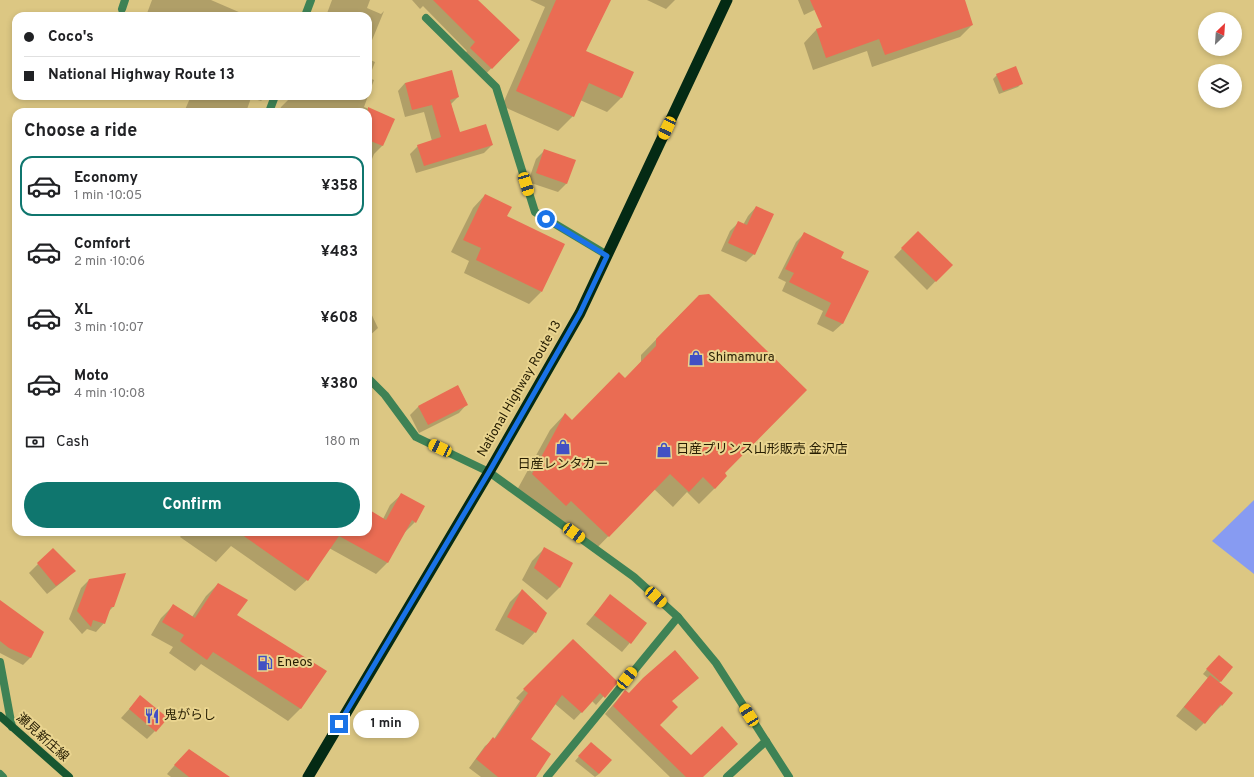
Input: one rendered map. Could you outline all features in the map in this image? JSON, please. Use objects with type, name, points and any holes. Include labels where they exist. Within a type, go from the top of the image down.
[{"type":"highway","name":"National Highway Route 13","points":[[308,777],[489,472],[580,313],[727,0]]},
{"type":"main road","name":"瀬見新庄線","points":[[0,716],[69,777]]},
{"type":"street","points":[[122,9],[125,0]]},
{"type":"street","points":[[306,12],[311,0]]},
{"type":"street","points":[[426,18],[496,87],[534,212],[607,256]]},
{"type":"street","points":[[372,382],[385,395],[416,437],[489,472],[634,577],[678,616],[716,663],[790,777]]},
{"type":"street","points":[[547,777],[678,616]]},
{"type":"street","points":[[0,662],[12,727]]},
{"type":"street","points":[[727,777],[766,741]]},
{"type":"street","points":[[0,774],[3,777]]},
{"type":"water","points":[[1254,500],[1254,574],[1212,541]]},
{"type":"building","points":[[433,0],[478,0],[520,40],[492,69],[470,48],[475,42]]},
{"type":"building","points":[[556,0],[611,0],[586,51],[634,72],[622,98],[589,83],[574,117],[516,91]]},
{"type":"building","points":[[810,0],[965,0],[973,25],[885,55],[879,39],[826,58],[816,29],[822,27]]},
{"type":"building","points":[[1016,66],[1023,84],[1003,91],[996,74]]},
{"type":"building","points":[[452,70],[459,97],[450,100],[460,132],[486,124],[493,145],[424,166],[417,145],[441,137],[432,105],[412,110],[405,83]]},
{"type":"building","points":[[372,109],[395,119],[383,146],[372,142]]},
{"type":"building","points":[[544,149],[576,160],[567,184],[536,173]]},
{"type":"building","points":[[485,194],[512,207],[507,216],[565,244],[542,292],[476,260],[481,248],[463,240]]},
{"type":"building","points":[[756,206],[774,214],[755,255],[728,243],[738,221],[747,225]]},
{"type":"building","points":[[918,231],[953,265],[936,282],[901,248]]},
{"type":"building","points":[[804,232],[844,252],[841,258],[869,271],[843,324],[825,316],[831,303],[789,282],[794,273],[785,269]]},
{"type":"building","points":[[709,294],[807,390],[725,473],[727,476],[715,489],[703,477],[689,492],[670,474],[609,537],[571,501],[566,506],[532,474],[565,413],[572,420],[619,372],[625,378],[656,346],[656,339],[699,295]]},
{"type":"building","points":[[458,385],[468,405],[428,425],[418,406]]},
{"type":"building","points":[[401,493],[425,506],[416,523],[412,520],[388,563],[339,536],[372,536],[372,511],[386,520]]},
{"type":"building","points":[[244,536],[339,536],[308,581]]},
{"type":"building","points":[[544,547],[573,563],[560,588],[534,568]]},
{"type":"building","points":[[53,548],[76,571],[56,586],[37,563]]},
{"type":"building","points":[[126,573],[114,607],[111,607],[105,624],[93,620],[91,627],[77,611],[89,579]]},
{"type":"building","points":[[218,583],[248,600],[237,615],[327,671],[301,709],[213,652],[207,660],[180,641],[184,635],[162,622],[173,604],[195,618]]},
{"type":"building","points":[[522,589],[547,613],[536,633],[507,617]]},
{"type":"building","points":[[610,594],[647,623],[631,644],[594,615]]},
{"type":"building","points":[[0,600],[44,632],[31,658],[9,648],[0,641]]},
{"type":"building","points":[[573,639],[618,682],[605,698],[600,693],[582,713],[562,695],[531,739],[551,754],[536,777],[498,777],[476,759],[493,737],[495,739],[528,693],[523,689]]},
{"type":"building","points":[[675,650],[699,678],[672,701],[678,707],[660,725],[691,755],[722,726],[738,744],[703,777],[686,777],[613,706],[625,690],[629,693],[643,678]]},
{"type":"building","points":[[1219,655],[1233,667],[1221,682],[1206,669]]},
{"type":"building","points":[[1210,675],[1233,693],[1222,706],[1221,704],[1205,724],[1184,707]]},
{"type":"building","points":[[140,695],[168,718],[156,732],[129,709]]},
{"type":"building","points":[[591,742],[612,760],[599,774],[578,756]]},
{"type":"building","points":[[189,749],[230,777],[189,777],[174,765]]},
{"type":"place","name":"Shimamura","points":[[696,358]]},
{"type":"place","name":"日産レンタカー","points":[[563,447]]},
{"type":"place","name":"日産プリンス山形販売 金沢店","points":[[664,450]]},
{"type":"place","name":"Eneos","points":[[265,663]]},
{"type":"place","name":"鬼がらし","points":[[152,716]]},
{"type":"route","points":[[339,724],[489,472],[580,313],[607,256],[546,219]]}]
